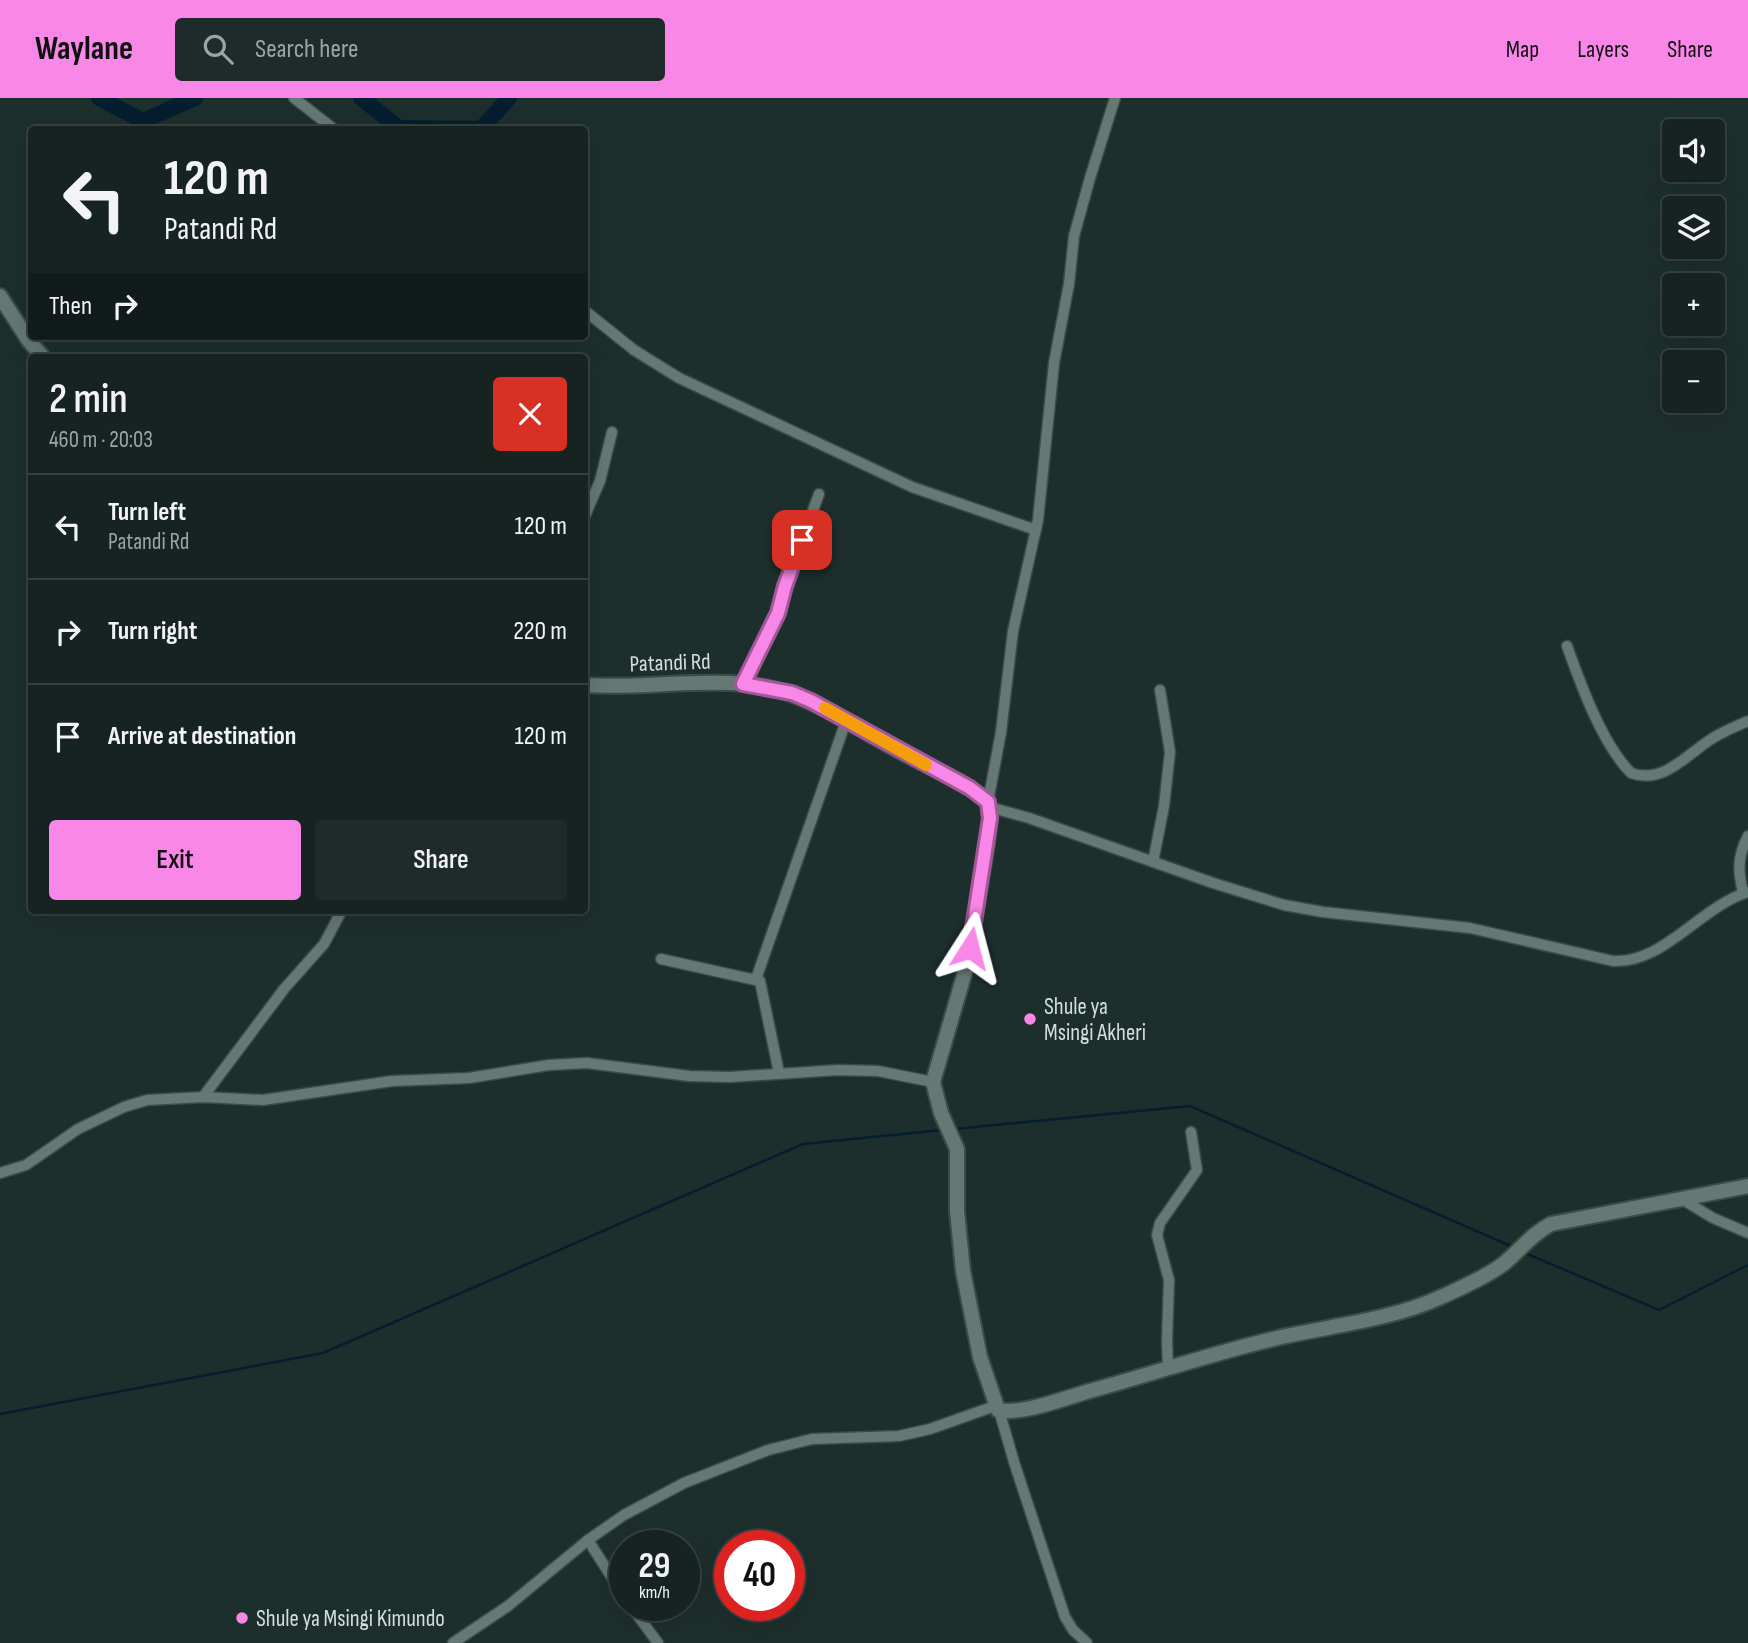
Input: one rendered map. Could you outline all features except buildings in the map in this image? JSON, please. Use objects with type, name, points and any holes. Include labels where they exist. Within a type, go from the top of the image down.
[{"type":"street","points":[[294,98],[330,126]]},
{"type":"street","points":[[1087,1643],[1073,1630],[1065,1617],[977,1344],[958,1230],[956,1143],[944,1120],[933,1082],[966,973],[986,844],[1013,631],[1023,578],[1037,530],[1054,363],[1069,284],[1074,236],[1115,98]]},
{"type":"street","points":[[0,296],[28,339]]},
{"type":"street","points":[[588,313],[634,350],[679,378],[888,477],[1037,530]]},
{"type":"street","points":[[28,340],[40,354]]},
{"type":"street","points":[[588,509],[600,481],[612,432]]},
{"type":"street","points":[[743,684],[778,613],[785,586],[819,494]]},
{"type":"street","points":[[1567,646],[1582,688],[1603,731],[1631,773],[1648,777],[1659,774],[1712,738],[1748,721]]},
{"type":"street","name":"Patandi Rd","points":[[588,685],[649,687],[743,684],[792,693],[970,788],[989,804]]},
{"type":"street","points":[[1153,862],[1170,762],[1168,728],[1160,690]]},
{"type":"street","points":[[756,978],[846,721]]},
{"type":"street","points":[[989,804],[1233,890],[1297,908],[1349,916],[1460,926],[1528,940],[1591,958],[1622,962],[1636,960],[1656,950],[1700,917],[1745,892],[1738,867],[1739,857],[1748,836]]},
{"type":"street","points":[[203,1097],[285,989],[324,944],[340,914]]},
{"type":"street","points":[[661,959],[756,978],[762,984],[779,1073]]},
{"type":"street","points":[[0,1173],[26,1165],[78,1129],[124,1107],[147,1100],[203,1097],[263,1100],[392,1081],[469,1078],[549,1065],[586,1063],[689,1076],[730,1077],[838,1069],[878,1071],[933,1082]]},
{"type":"street","points":[[1168,1367],[1169,1280],[1157,1235],[1160,1223],[1197,1170],[1191,1132]]},
{"type":"street","points":[[453,1643],[518,1598],[588,1540],[651,1499],[694,1478],[768,1450],[812,1439],[899,1436],[997,1408],[1012,1410],[1053,1401],[1221,1351],[1371,1318],[1428,1302],[1495,1269],[1531,1237],[1551,1224],[1748,1186]]},
{"type":"street","points":[[1679,1198],[1713,1218],[1748,1233]]},
{"type":"street","points":[[588,1540],[609,1573]]},
{"type":"street","points":[[641,1621],[657,1643]]},
{"type":"waterway","points":[[99,98],[143,121],[195,98]]},
{"type":"waterway","points":[[361,98],[396,126]]},
{"type":"waterway","points":[[484,126],[509,98]]},
{"type":"waterway","points":[[955,1129],[1190,1106],[1513,1247]]},
{"type":"waterway","points":[[0,1414],[323,1353],[803,1144],[942,1130]]},
{"type":"waterway","points":[[1525,1253],[1659,1310],[1748,1265]]},
{"type":"slow traffic","points":[[825,708],[926,765]]},
{"type":"place","name":"Shule ya Msingi Akheri","points":[[1030,1019]]},
{"type":"place","name":"Shule ya Msingi Kimundo","points":[[242,1618]]},
{"type":"route","points":[[802,540],[778,613],[743,684],[792,693],[811,701],[970,788],[988,802],[990,818],[970,948]]}]
